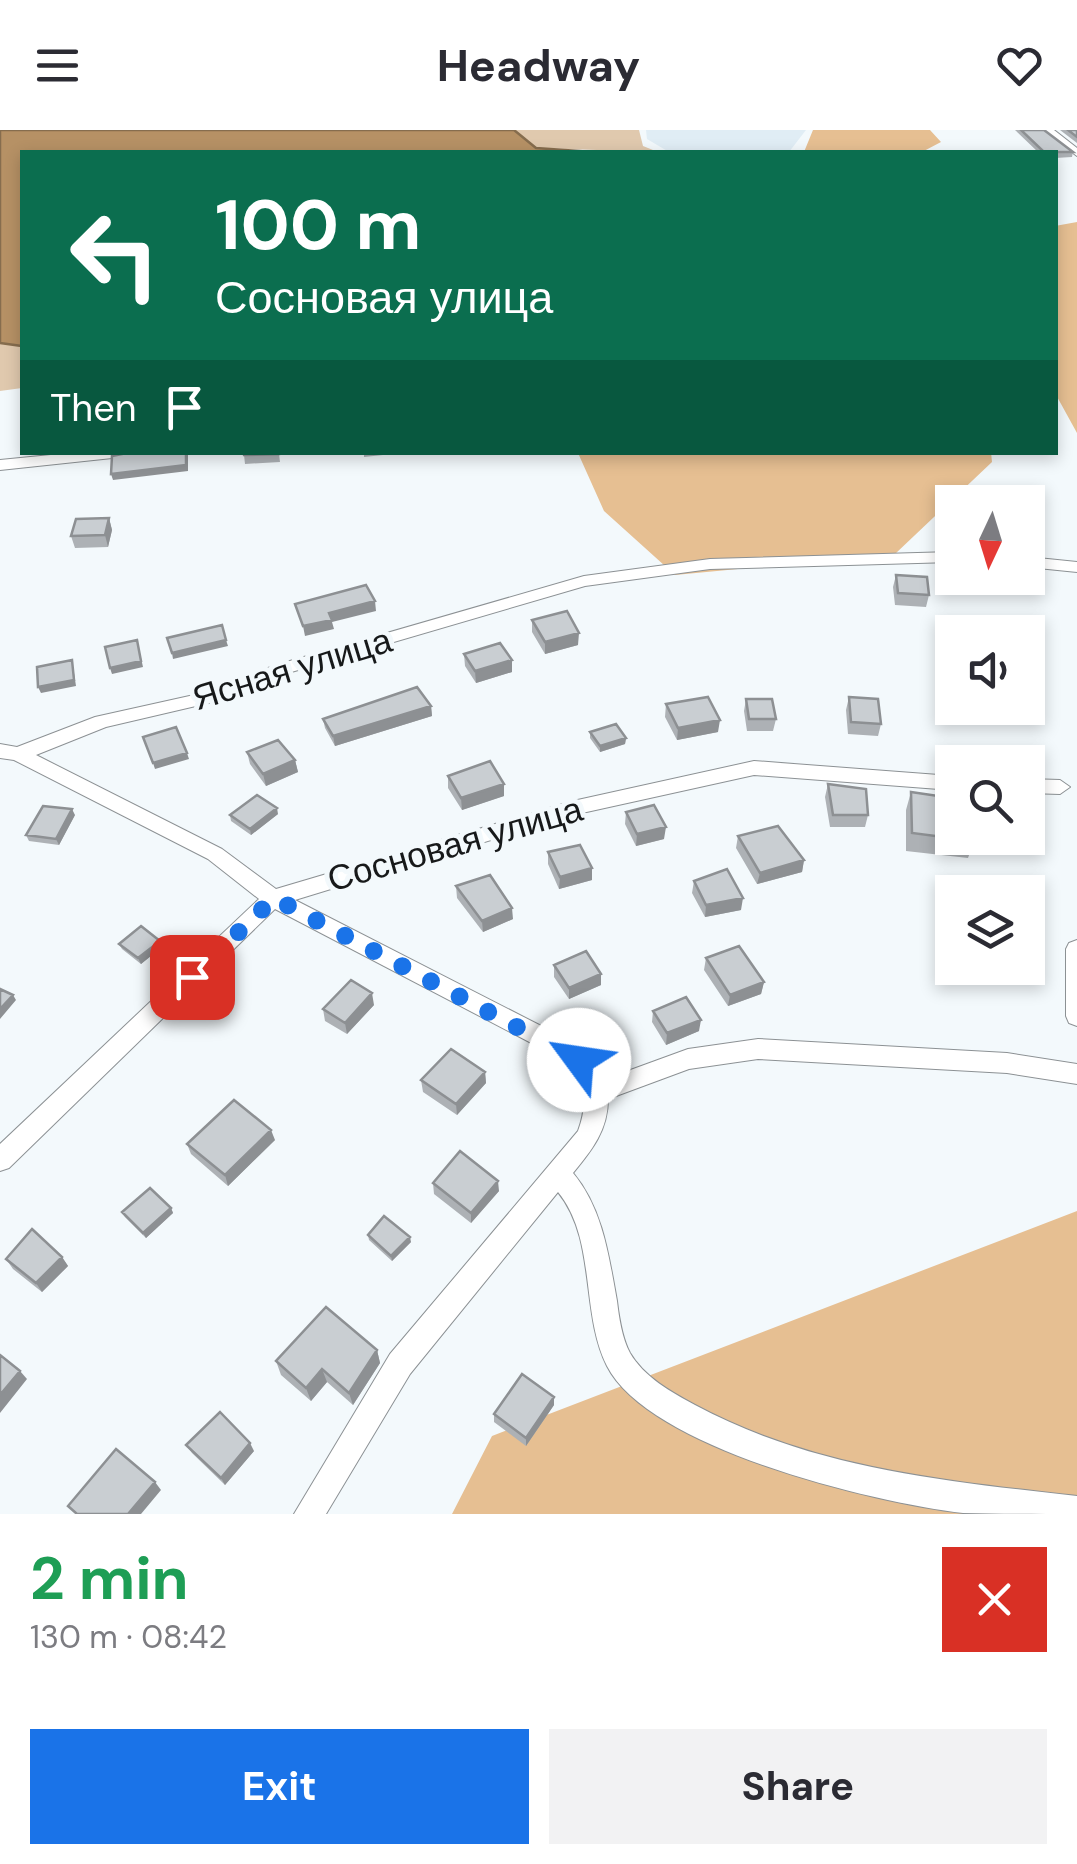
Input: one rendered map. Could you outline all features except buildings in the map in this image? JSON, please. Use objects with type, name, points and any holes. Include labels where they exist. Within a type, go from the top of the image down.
[{"type":"street","points":[[1048,130],[1077,153]]},
{"type":"street","points":[[0,465],[101,455]]},
{"type":"street","name":"Ясная улица","points":[[9,752],[102,722],[207,698],[282,669],[584,581],[710,564],[935,557]]},
{"type":"street","points":[[1045,564],[1077,568]]},
{"type":"street","points":[[9,752],[215,854],[274,898],[545,1039],[579,1060],[596,1093],[594,1123],[588,1137],[400,1364],[309,1514]]},
{"type":"street","name":"Сосновая улица","points":[[0,1160],[274,898],[573,808],[754,768],[935,782]]},
{"type":"street","points":[[1045,787],[1060,787]]},
{"type":"street","points":[[1077,949],[1077,1016]]},
{"type":"street","points":[[596,1093],[688,1059],[758,1049],[1007,1063],[1077,1074]]},
{"type":"street","points":[[558,1173],[582,1205],[619,1361],[651,1397],[706,1425],[865,1482],[1077,1512]]},
{"type":"shaded area","points":[[0,130],[514,130],[536,148],[564,150],[20,150],[20,346],[0,343]]},
{"type":"shaded area","points":[[514,130],[639,130],[643,146],[653,150],[597,150],[536,148]]},
{"type":"shaded area","points":[[646,130],[806,130],[791,150],[666,150],[647,139]]},
{"type":"shaded area","points":[[813,130],[930,130],[941,142],[926,150],[805,150]]},
{"type":"shaded area","points":[[1077,222],[1077,433],[1058,398],[1058,225]]},
{"type":"shaded area","points":[[0,343],[20,346],[20,388],[0,391]]},
{"type":"shaded area","points":[[579,455],[991,455],[992,462],[968,485],[935,485],[935,516],[895,554],[675,575],[604,511]]},
{"type":"shaded area","points":[[1077,1211],[1077,1514],[452,1514],[492,1436]]},
{"type":"route","points":[[192,977],[274,898],[579,1060]]}]
